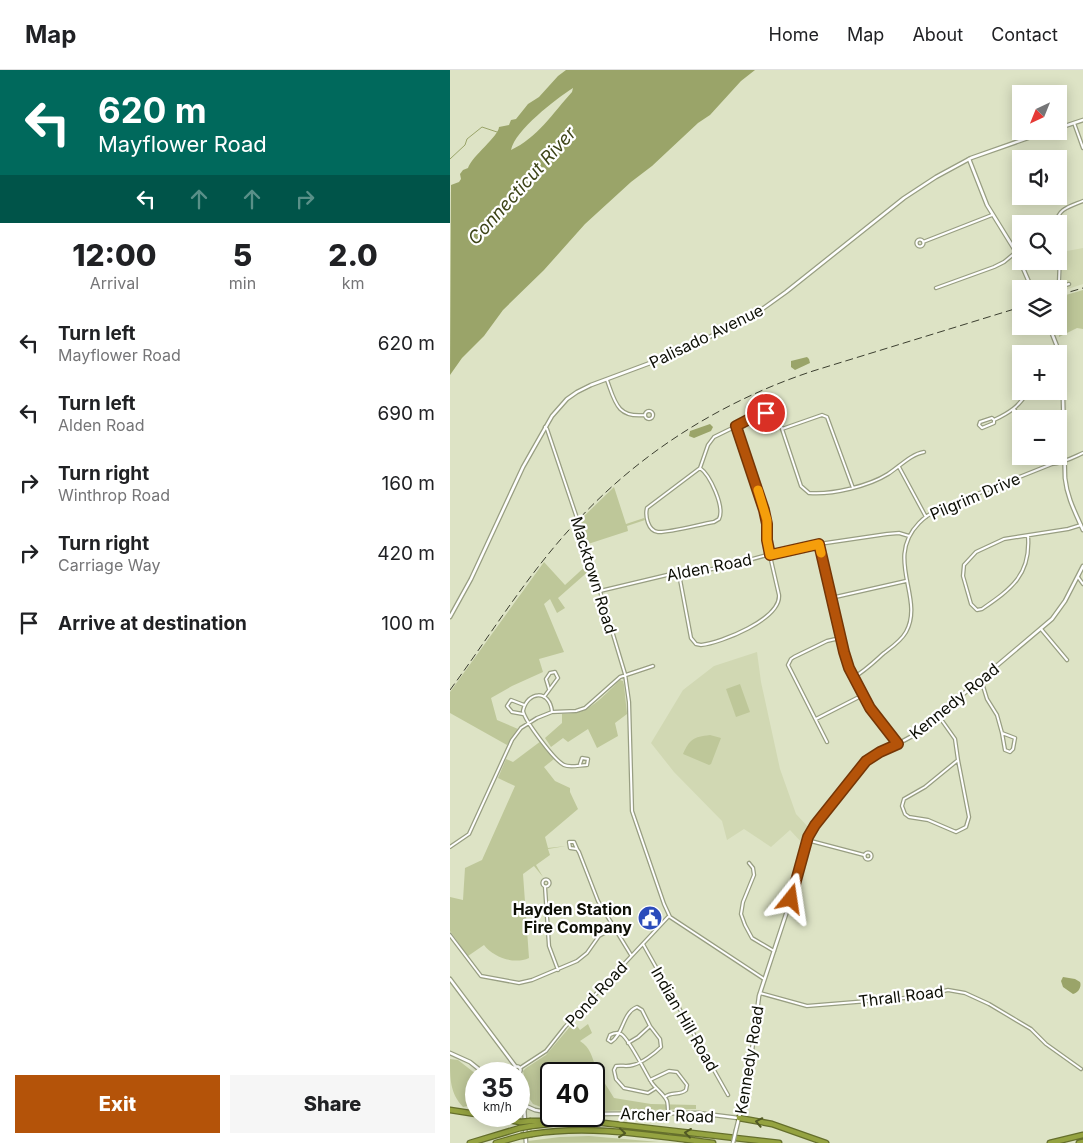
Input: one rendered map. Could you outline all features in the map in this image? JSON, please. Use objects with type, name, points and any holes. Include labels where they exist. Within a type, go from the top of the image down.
[{"type":"highway","points":[[450,1110],[465,1112]]},
{"type":"highway","points":[[740,1118],[772,1124],[826,1143]]},
{"type":"highway","points":[[470,1143],[531,1123],[595,1122],[779,1143]]},
{"type":"highway","points":[[496,1143],[521,1136],[563,1130],[589,1130],[713,1143]]},
{"type":"highway","points":[[1050,1143],[1083,1135]]},
{"type":"highway","points":[[1079,1143],[1083,1142]]},
{"type":"street","points":[[1068,125],[1083,120]]},
{"type":"street","points":[[1074,123],[1083,148]]},
{"type":"street","name":"Palisado Avenue","points":[[450,617],[471,579],[520,472],[557,409],[572,395],[584,388],[677,353],[761,311],[916,190],[948,169],[969,159],[1023,140]]},
{"type":"street","points":[[969,159],[984,199],[1012,246]]},
{"type":"street","points":[[1058,215],[1061,211],[1083,202]]},
{"type":"street","points":[[923,242],[992,214]]},
{"type":"street","points":[[936,288],[994,267],[1012,255]]},
{"type":"street","points":[[1060,270],[1061,283],[1069,284]]},
{"type":"street","points":[[607,380],[620,410],[630,415],[645,415]]},
{"type":"street","points":[[994,420],[989,418],[981,422],[979,426],[984,428],[992,424],[994,420],[1014,409],[1022,400]]},
{"type":"street","points":[[700,468],[711,480],[721,510],[719,519],[714,522],[688,527],[660,532],[654,531],[646,515],[647,508],[700,468],[710,441],[714,437],[759,414],[766,413],[778,420],[801,486],[806,492],[814,494],[869,484],[924,452]]},
{"type":"street","points":[[782,429],[819,416],[827,417],[853,488]]},
{"type":"street","points":[[679,574],[691,638],[696,644],[706,645],[746,631],[777,606],[779,595],[767,540],[767,524],[764,510],[736,426]]},
{"type":"street","name":"Macktown Road","points":[[545,427],[548,429],[625,674],[629,702],[632,811],[668,916]]},
{"type":"street","name":"Pilgrim Drive","points":[[1067,461],[1083,453]]},
{"type":"street","name":"Pilgrim Drive","points":[[854,676],[863,671],[894,645],[906,632],[911,612],[904,555],[915,527],[926,517],[938,510],[1049,465]]},
{"type":"street","points":[[1064,465],[1067,492],[1083,530]]},
{"type":"street","points":[[899,466],[926,517]]},
{"type":"street","points":[[1028,536],[1029,545],[1021,576],[1005,593],[982,609],[977,610],[973,607],[963,576],[963,568],[966,561],[976,552],[995,542],[1081,525]]},
{"type":"street","name":"Alden Road","points":[[600,592],[656,577],[720,568],[819,544],[887,534],[899,533],[910,536]]},
{"type":"street","points":[[819,544],[846,661],[876,717],[898,744]]},
{"type":"street","name":"Kennedy Road","points":[[733,1143],[748,1081],[760,993],[791,899],[807,840],[815,825],[862,765],[871,757],[910,738],[1041,629],[1060,610],[1083,566]]},
{"type":"street","points":[[1078,577],[1083,584]]},
{"type":"street","points":[[831,598],[906,581]]},
{"type":"street","points":[[1041,629],[1067,660]]},
{"type":"street","points":[[827,742],[788,665],[794,657],[822,643],[840,638]]},
{"type":"street","points":[[450,847],[469,834],[512,740],[521,728],[542,715],[552,712],[576,711],[585,708],[620,677],[652,666]]},
{"type":"street","points":[[544,697],[558,678],[555,672],[550,673],[546,678],[549,689]]},
{"type":"street","points":[[979,680],[983,686],[986,700],[997,715],[1005,750],[1010,752],[1013,749],[1015,738],[1002,733]]},
{"type":"street","points":[[816,719],[863,695]]},
{"type":"street","points":[[552,712],[550,703],[544,697],[534,696],[524,705],[523,714],[559,762],[571,766],[580,764]]},
{"type":"street","points":[[523,714],[512,712],[507,706],[511,700],[524,705]]},
{"type":"street","points":[[938,716],[955,739],[969,817],[966,827],[959,831],[952,831],[933,822],[909,817],[905,814],[902,806],[904,799],[925,787],[958,760]]},
{"type":"street","points":[[807,840],[864,855]]},
{"type":"street","points":[[577,849],[598,901],[631,956]]},
{"type":"street","points":[[749,863],[753,868],[754,875],[743,902],[741,914],[752,938],[774,951]]},
{"type":"street","points":[[545,886],[549,946],[558,970]]},
{"type":"street","points":[[668,916],[764,979]]},
{"type":"street","name":"Pond Road","points":[[529,1062],[546,1051],[565,1027],[668,916]]},
{"type":"street","points":[[450,935],[478,974],[519,984],[558,970],[583,957],[599,936],[613,928]]},
{"type":"street","name":"Indian Hill Road","points":[[643,944],[728,1094]]},
{"type":"street","points":[[450,979],[512,1062]]},
{"type":"street","name":"Thrall Road","points":[[760,993],[801,1005],[812,1006],[917,997],[948,990],[965,993],[989,1004],[1031,1029],[1046,1044],[1080,1069]]},
{"type":"street","points":[[619,1033],[610,1035],[608,1040],[613,1042],[619,1033],[626,1016],[631,1010],[637,1007],[642,1010],[650,1026],[660,1039],[662,1047],[640,1062],[630,1066],[616,1066],[614,1072],[616,1079],[624,1088],[648,1093],[656,1088]]},
{"type":"street","points":[[628,1043],[650,1026]]},
{"type":"street","points":[[619,1033],[628,1043],[650,1080],[665,1097],[668,1104],[668,1113]]},
{"type":"street","points":[[450,1053],[470,1062]]},
{"type":"street","points":[[650,1080],[669,1071],[677,1072],[687,1085],[686,1090],[681,1094],[670,1094],[665,1097]]},
{"type":"street","name":"Archer Road","points":[[605,1114],[703,1114],[740,1118]]},
{"type":"street","points":[[525,1127],[526,1143]]},
{"type":"shaded area","points":[[1083,248],[1083,284],[1067,289],[1067,280],[1062,280],[1062,270],[1067,270],[1067,251]]},
{"type":"shaded area","points":[[1083,290],[1083,329],[1077,328],[1067,333],[1067,295]]},
{"type":"shaded area","points":[[614,487],[626,524],[644,518],[645,520],[627,526],[628,531],[588,544],[580,520]]},
{"type":"shaded area","points":[[544,562],[565,585],[589,563],[591,569],[558,598],[565,608],[557,613],[550,599],[544,604],[564,652],[539,659],[543,672],[491,698],[497,720],[518,729],[507,745],[450,713],[450,692]]},
{"type":"shaded area","points":[[757,652],[761,682],[780,769],[796,814],[809,828],[803,844],[790,830],[771,847],[744,829],[727,840],[722,821],[674,772],[651,743],[683,690],[714,666]]},
{"type":"shaded area","points":[[620,680],[623,681],[624,685],[627,714],[615,723],[618,736],[597,748],[588,729],[568,742],[563,738],[551,747],[545,738],[562,723],[562,714],[588,708],[601,699]]},
{"type":"shaded area","points":[[740,684],[750,712],[736,717],[726,689]]},
{"type":"shaded area","points":[[710,735],[721,738],[711,764],[709,765],[683,754],[693,740]]},
{"type":"shaded area","points":[[541,741],[554,759],[544,767],[555,781],[570,788],[578,809],[545,837],[548,848],[566,846],[548,849],[550,855],[536,865],[543,877],[534,866],[523,874],[529,958],[517,961],[504,959],[484,945],[468,956],[450,931],[450,897],[463,900],[465,868],[482,860],[515,786],[498,778],[506,759],[513,762]]},
{"type":"shaded area","points":[[574,1022],[580,1030],[588,1024],[592,1033],[580,1041],[589,1049],[594,1062],[540,1062],[540,1107],[533,1104],[530,1100],[530,1065],[546,1055]]},
{"type":"shaded area","points":[[450,1059],[458,1060],[465,1065],[465,1107],[463,1107],[455,1096],[451,1079]]},
{"type":"shaded area","points":[[605,1083],[614,1098],[651,1104],[696,1105],[696,1109],[605,1111]]},
{"type":"shaded area","points":[[589,1136],[659,1142],[529,1143],[528,1141]]},
{"type":"water","name":"Connecticut River","points":[[566,70],[755,70],[741,81],[710,115],[698,123],[585,224],[544,270],[503,310],[484,336],[462,358],[450,375],[451,185],[459,182],[461,179],[460,174],[468,168],[470,163],[495,136],[499,127],[509,125],[511,120],[516,119],[528,104],[539,97]],"holes":[[[573,88],[572,92],[537,132],[511,150],[514,142],[528,124]]]},
{"type":"water","points":[[807,357],[810,363],[795,370],[791,367],[791,361]]},
{"type":"water","points":[[710,424],[713,427],[711,431],[694,438],[689,436],[690,431]]},
{"type":"water","points":[[1063,977],[1080,982],[1078,991],[1073,994],[1063,987],[1061,981]]},
{"type":"waterway","points":[[450,159],[465,145],[467,139],[482,127],[500,133]]},
{"type":"railway","points":[[1067,293],[1083,288]]},
{"type":"railway","points":[[450,690],[522,589],[568,531],[621,479],[680,434],[712,415],[778,384],[813,371],[1012,310]]},
{"type":"slow traffic","points":[[758,490],[767,520],[767,540],[770,555],[819,544],[821,553]]},
{"type":"place","name":"Hayden Station Fire Company","points":[[650,918]]},
{"type":"route","points":[[766,413],[759,414],[736,426],[764,510],[770,555],[819,544],[849,668],[870,708],[898,744],[866,761],[811,830],[791,899]]}]
